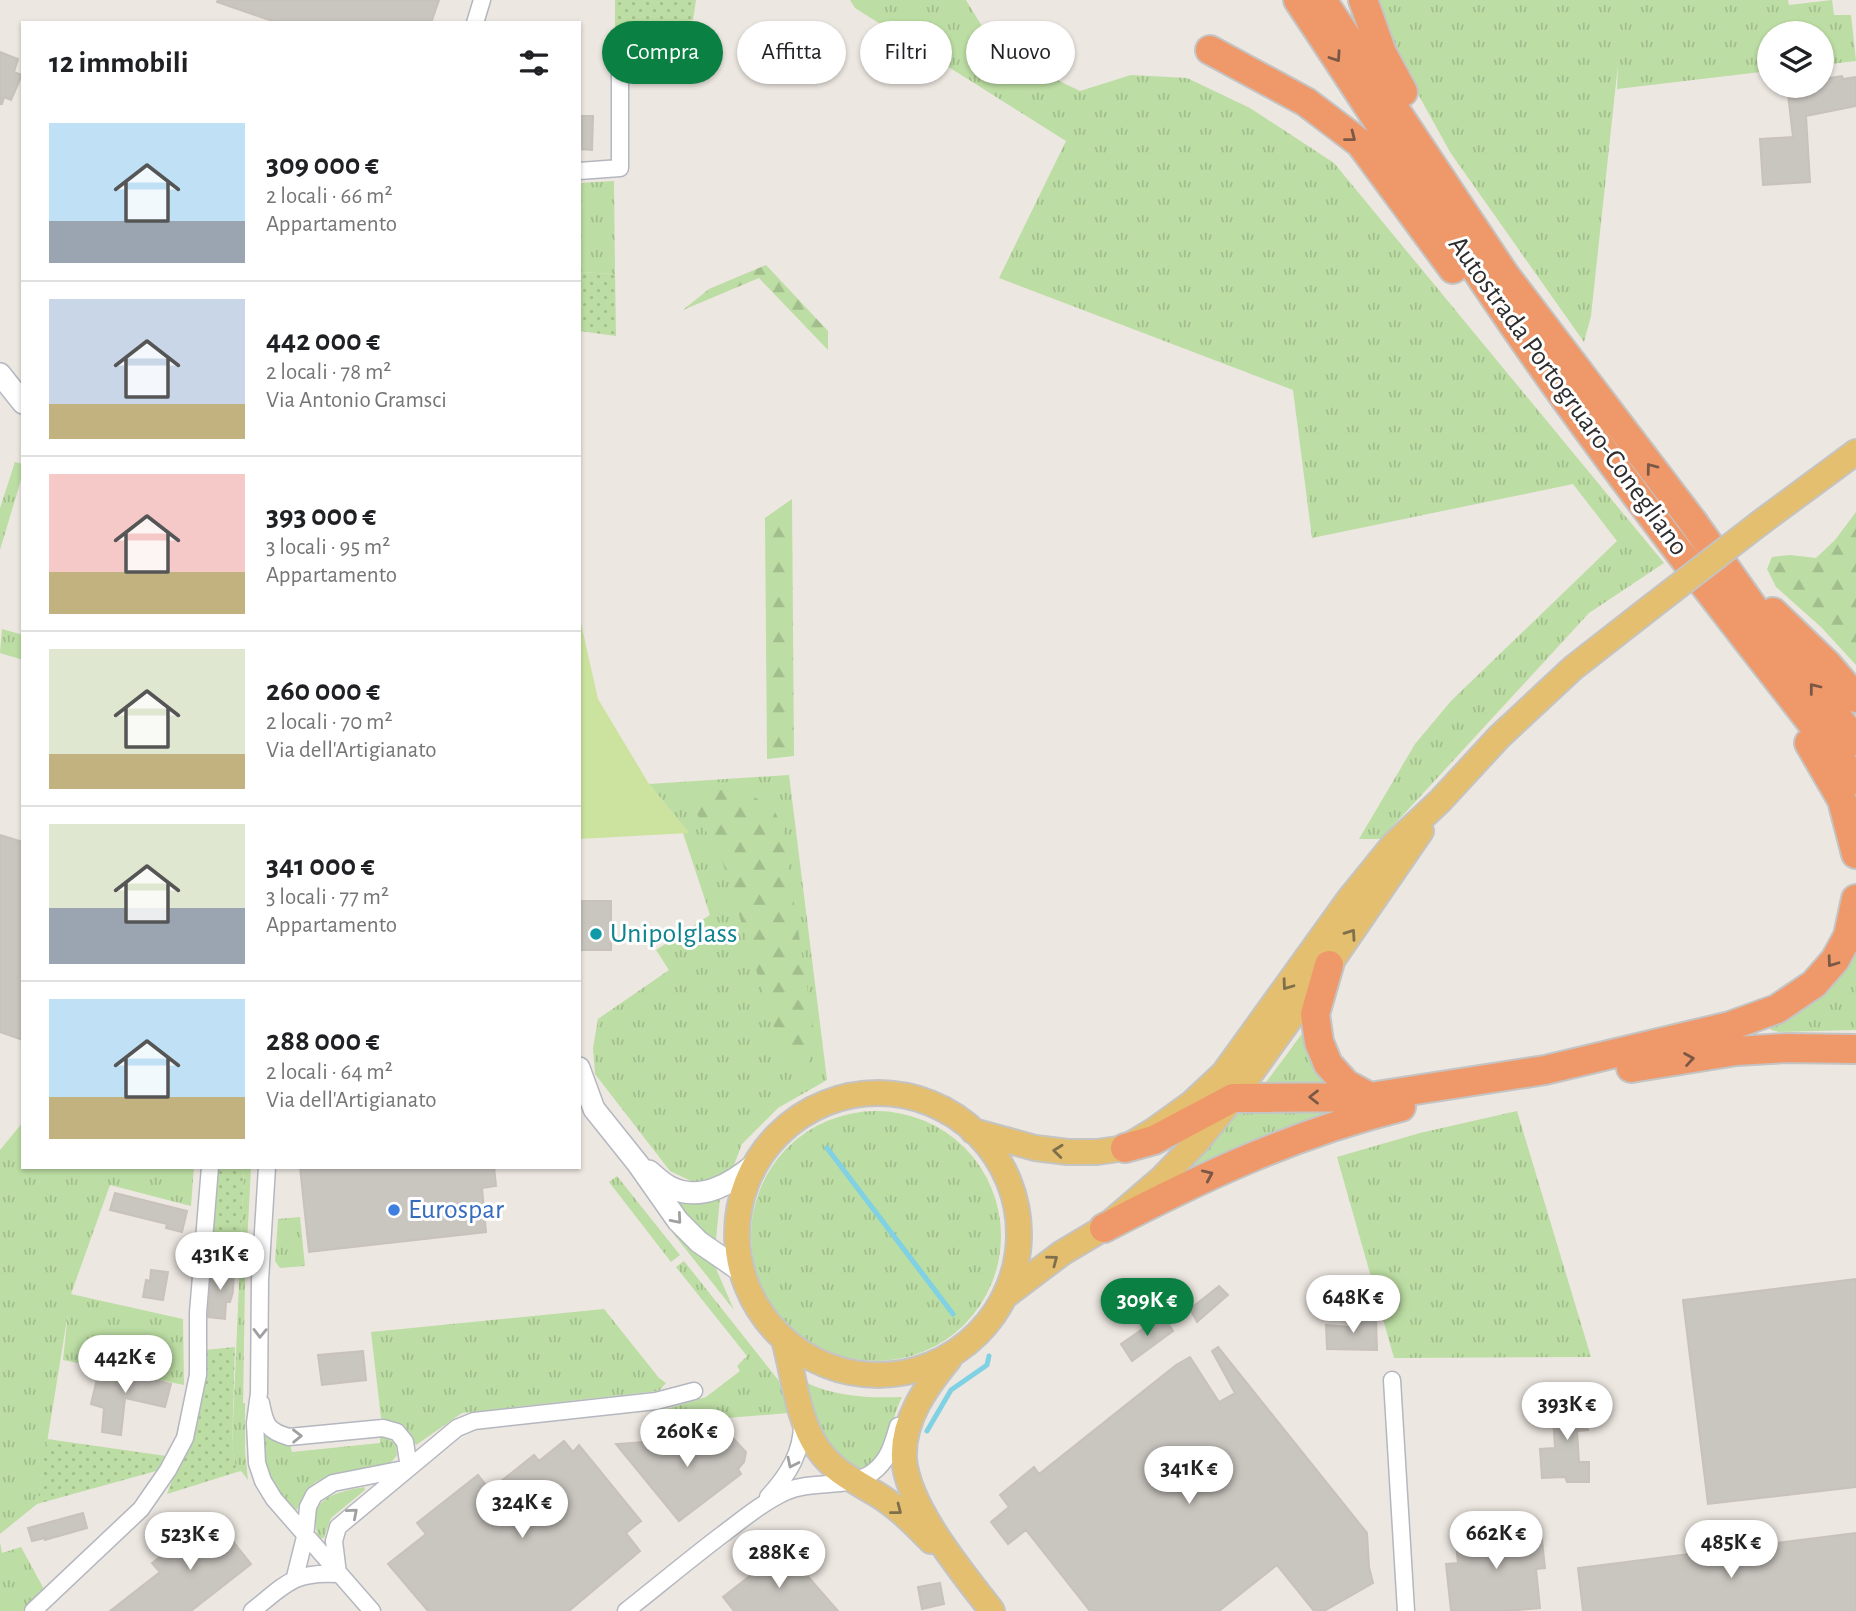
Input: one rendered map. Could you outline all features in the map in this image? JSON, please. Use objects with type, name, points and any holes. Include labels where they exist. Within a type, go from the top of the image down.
[{"type":"highway","name":"Autostrada Portogruaro-Conegliano","points":[[1298,0],[1455,239],[1543,367],[1673,544],[1856,780]]},
{"type":"highway","name":"Autostrada Portogruaro-Conegliano","points":[[1322,0],[1505,275],[1693,522],[1777,641],[1856,741]]},
{"type":"highway","points":[[1363,0],[1382,53],[1419,121],[1470,203],[1505,275]]},
{"type":"highway","points":[[1210,50],[1306,102],[1360,143],[1467,290],[1543,367]]},
{"type":"highway","points":[[1693,522],[1757,596],[1826,664],[1856,698]]},
{"type":"highway","points":[[1673,544],[1813,748],[1842,800],[1856,854]]},
{"type":"highway","points":[[1125,1148],[1154,1140],[1233,1098],[1370,1097],[1545,1070],[1730,1026],[1777,1009],[1814,984],[1835,960],[1848,936],[1856,900]]},
{"type":"highway","points":[[1329,965],[1315,1014],[1319,1042],[1328,1064],[1346,1084],[1370,1097]]},
{"type":"highway","points":[[1104,1228],[1187,1184],[1281,1143],[1350,1119],[1410,1105],[1736,1051],[1786,1048],[1856,1049]]},
{"type":"main road","points":[[0,374],[21,400]]},
{"type":"main road","points":[[974,1130],[1035,1148],[1097,1152],[1125,1148],[1192,1103],[1224,1073],[1350,898],[1393,845],[1440,801],[1499,737],[1573,668],[1856,452]]},
{"type":"main road","points":[[1005,1296],[1062,1253],[1104,1228],[1162,1178],[1233,1098],[1393,875],[1440,801]]},
{"type":"main road","points":[[581,1077],[587,1103],[638,1164],[677,1221],[699,1242],[741,1271]]},
{"type":"main road","points":[[954,1353],[929,1366],[892,1375],[853,1373],[816,1362],[784,1340],[757,1309],[741,1271],[736,1244],[737,1216],[743,1189],[755,1164],[777,1135],[805,1113],[838,1099],[874,1093],[910,1097],[944,1110],[974,1130],[992,1151],[1006,1175],[1015,1200],[1019,1227],[1018,1255],[1005,1296],[984,1328],[954,1353],[935,1375],[915,1408],[906,1437],[904,1460],[910,1485],[930,1525],[955,1564],[992,1611]]},
{"type":"main road","points":[[638,1164],[672,1188],[688,1192],[714,1190],[725,1186],[755,1164]]},
{"type":"main road","points":[[784,1340],[802,1413],[818,1449],[851,1481],[878,1495],[909,1519],[955,1564]]},
{"type":"street","points":[[476,21],[482,0]]},
{"type":"street","points":[[581,171],[620,168],[620,84]]},
{"type":"street","points":[[33,1611],[141,1509],[168,1470],[185,1438],[198,1375],[198,1313],[210,1169]]},
{"type":"street","points":[[267,1169],[260,1280],[256,1453],[263,1481],[274,1499],[372,1611]]},
{"type":"street","points":[[762,1504],[788,1491],[806,1486],[851,1481],[871,1474],[884,1463],[906,1406],[929,1366]]},
{"type":"street","points":[[1392,1380],[1406,1611]]},
{"type":"street","points":[[338,1574],[334,1541],[338,1527],[457,1429],[474,1421],[656,1401],[694,1391]]},
{"type":"street","points":[[259,1393],[264,1423],[277,1434],[289,1437],[390,1429],[397,1432],[405,1442],[409,1468]]},
{"type":"street","points":[[626,1611],[762,1504],[782,1482],[794,1462],[802,1435],[802,1413]]},
{"type":"street","points":[[295,1577],[305,1537],[307,1507],[314,1495],[333,1483],[409,1468]]},
{"type":"street","points":[[252,1611],[295,1577],[338,1574]]},
{"type":"green space","points":[[615,0],[696,0],[693,20],[615,21]]},
{"type":"green space","points":[[850,0],[966,0],[979,21],[966,21],[966,78],[952,69],[952,21],[876,21],[855,8]]},
{"type":"green space","points":[[1376,0],[1788,0],[1789,5],[1832,0],[1834,15],[1851,15],[1856,61],[1834,64],[1834,21],[1757,21],[1757,72],[1617,89],[1618,64],[1591,316],[1584,342],[1450,152],[1397,56]]},
{"type":"green space","points":[[1131,75],[1187,78],[1250,108],[1334,163],[1664,563],[1589,613],[1381,839],[1359,839],[1415,744],[1451,701],[1617,541],[1573,484],[1312,538],[1293,390],[999,278],[1066,141],[976,84],[1065,84],[1080,91]]},
{"type":"green space","points":[[614,181],[615,274],[581,272],[581,183]]},
{"type":"green space","points":[[766,265],[828,331],[828,350],[759,278],[683,310],[709,289]]},
{"type":"green space","points":[[581,272],[615,274],[616,336],[581,331]]},
{"type":"green space","points":[[15,462],[21,464],[21,480],[0,550],[0,508]]},
{"type":"green space","points":[[792,499],[794,756],[767,759],[765,518]]},
{"type":"green space","points":[[1856,512],[1856,665],[1821,627],[1776,587],[1767,569],[1772,557],[1790,555],[1816,558],[1835,540]]},
{"type":"green space","points":[[581,623],[598,699],[649,784],[689,833],[581,839]]},
{"type":"green space","points":[[2,629],[21,634],[21,659],[0,653]]},
{"type":"green space","points":[[789,775],[827,1080],[778,1108],[742,1144],[734,1165],[713,1181],[691,1181],[670,1171],[595,1074],[593,1048],[598,1019],[669,970],[656,950],[710,915],[683,833],[688,832],[649,784]]},
{"type":"green space","points":[[695,786],[747,793],[773,808],[782,826],[816,1045],[807,1066],[784,1060],[723,863],[687,795]]},
{"type":"green space","points":[[1856,934],[1856,1030],[1771,1030],[1769,1023]]},
{"type":"green space","points":[[1304,1031],[1328,1082],[1264,1085]]},
{"type":"green space","points":[[1343,1108],[1255,1140],[1187,1171],[1233,1112]]},
{"type":"green space","points":[[864,1111],[888,1111],[924,1120],[965,1147],[992,1188],[999,1212],[999,1260],[992,1284],[965,1325],[924,1352],[888,1361],[864,1361],[828,1352],[787,1325],[760,1284],[751,1248],[751,1224],[760,1188],[787,1147],[828,1120]]},
{"type":"green space","points":[[1517,1111],[1591,1357],[1394,1358],[1337,1157],[1420,1133]]},
{"type":"green space","points":[[21,1124],[21,1169],[194,1169],[191,1206],[110,1185],[71,1294],[183,1319],[184,1385],[63,1360],[68,1313],[37,1504],[0,1534],[0,1150]]},
{"type":"green space","points":[[219,1169],[244,1169],[241,1238],[211,1237]]},
{"type":"green space","points":[[244,1169],[251,1169],[243,1403],[248,1480],[241,1471],[237,1472],[232,1447]]},
{"type":"green space","points":[[617,1176],[680,1255],[671,1262],[609,1182]]},
{"type":"green space","points":[[670,1198],[701,1203],[720,1198],[716,1239],[712,1239]]},
{"type":"green space","points":[[300,1217],[305,1266],[280,1268],[275,1261],[278,1219]]},
{"type":"green space","points":[[672,1232],[714,1264],[734,1310]]},
{"type":"green space","points":[[684,1261],[779,1381],[789,1413],[664,1423],[663,1410],[706,1397],[740,1371],[737,1366],[747,1356],[676,1267]]},
{"type":"green space","points":[[604,1309],[659,1378],[666,1383],[659,1391],[462,1413],[416,1445],[404,1425],[381,1418],[371,1332]]},
{"type":"green space","points":[[235,1347],[232,1447],[237,1472],[167,1494],[199,1408],[205,1350]]},
{"type":"green space","points":[[807,1383],[853,1396],[902,1397],[886,1441],[875,1459],[854,1470],[820,1436]]},
{"type":"green space","points":[[267,1434],[275,1441],[290,1445],[292,1452],[380,1443],[380,1436],[396,1445],[397,1455],[390,1463],[380,1468],[321,1479],[309,1488],[297,1510],[274,1484],[264,1463],[263,1443]]},
{"type":"green space","points":[[47,1439],[166,1456],[156,1471],[37,1504]]},
{"type":"green space","points":[[364,1487],[365,1490],[331,1518],[324,1538],[319,1539],[316,1515],[324,1500]]},
{"type":"green space","points":[[0,1542],[2,1553],[21,1547],[45,1591],[23,1611],[0,1611]]},
{"type":"building","points":[[439,0],[432,21],[272,21],[217,2]]},
{"type":"building","points":[[0,52],[18,59],[14,72],[21,75],[21,77],[11,100],[4,97],[0,104]]},
{"type":"building","points":[[1834,77],[1856,77],[1856,106],[1806,116],[1810,182],[1763,185],[1760,139],[1793,137],[1788,98],[1834,98]]},
{"type":"building","points":[[581,116],[593,116],[592,150],[581,149]]},
{"type":"building","points":[[0,835],[21,841],[21,1039],[0,1032]]},
{"type":"building","name":"Unipolglass","points":[[581,901],[611,901],[611,950],[581,950]]},
{"type":"building","name":"Eurospar","points":[[300,1169],[494,1169],[496,1186],[482,1188],[486,1232],[309,1252]]},
{"type":"building","points":[[115,1193],[187,1211],[182,1232],[166,1228],[167,1224],[110,1210]]},
{"type":"building","points":[[212,1267],[234,1269],[233,1292],[230,1302],[226,1302],[225,1319],[208,1317]]},
{"type":"building","points":[[151,1270],[168,1272],[163,1300],[143,1297],[146,1280],[150,1281]]},
{"type":"building","points":[[1856,1279],[1856,1487],[1708,1504],[1683,1300]]},
{"type":"building","points":[[1219,1286],[1228,1295],[1197,1322],[1190,1309]]},
{"type":"building","points":[[1163,1315],[1173,1331],[1132,1361],[1121,1344]]},
{"type":"building","points":[[1352,1319],[1376,1319],[1377,1350],[1327,1349],[1326,1325],[1350,1327]]},
{"type":"building","points":[[1218,1347],[1367,1533],[1373,1583],[1324,1611],[1314,1611],[1277,1565],[1219,1611],[1090,1611],[1026,1530],[1008,1544],[991,1522],[1009,1507],[1000,1495],[1034,1467],[1039,1474],[1176,1365],[1190,1357],[1219,1402],[1235,1393],[1212,1351]]},
{"type":"building","points":[[363,1351],[366,1380],[322,1385],[318,1355]]},
{"type":"building","points":[[100,1366],[171,1384],[165,1407],[125,1398],[121,1435],[102,1432],[104,1408],[91,1404]]},
{"type":"building","points":[[1586,1397],[1588,1430],[1577,1431],[1579,1462],[1589,1462],[1589,1482],[1567,1482],[1565,1477],[1542,1478],[1540,1449],[1555,1448],[1552,1399]]},
{"type":"building","points":[[732,1437],[746,1452],[744,1462],[738,1469],[741,1474],[679,1521],[616,1444]]},
{"type":"building","points":[[564,1441],[573,1452],[579,1445],[641,1521],[626,1533],[640,1551],[569,1611],[428,1611],[388,1564],[426,1534],[417,1523],[478,1475],[490,1490],[534,1455],[539,1461]]},
{"type":"building","points":[[83,1513],[87,1528],[32,1541],[28,1528]]},
{"type":"building","points":[[212,1515],[251,1564],[191,1611],[110,1611],[160,1572],[152,1563]]},
{"type":"building","points":[[1531,1527],[1532,1532],[1541,1531],[1545,1568],[1536,1569],[1540,1608],[1451,1611],[1446,1564],[1458,1563],[1455,1535]]},
{"type":"building","points":[[1856,1533],[1856,1611],[1583,1611],[1578,1568]]},
{"type":"building","points":[[784,1549],[838,1611],[734,1611],[723,1597]]},
{"type":"building","points":[[940,1583],[944,1604],[922,1609],[918,1587]]},
{"type":"waterway","points":[[827,1148],[953,1314]]},
{"type":"waterway","points":[[927,1431],[951,1390],[987,1365],[989,1356]]},
{"type":"place","name":"Unipolglass","points":[[596,934]]},
{"type":"place","name":"Eurospar","points":[[394,1210]]}]
